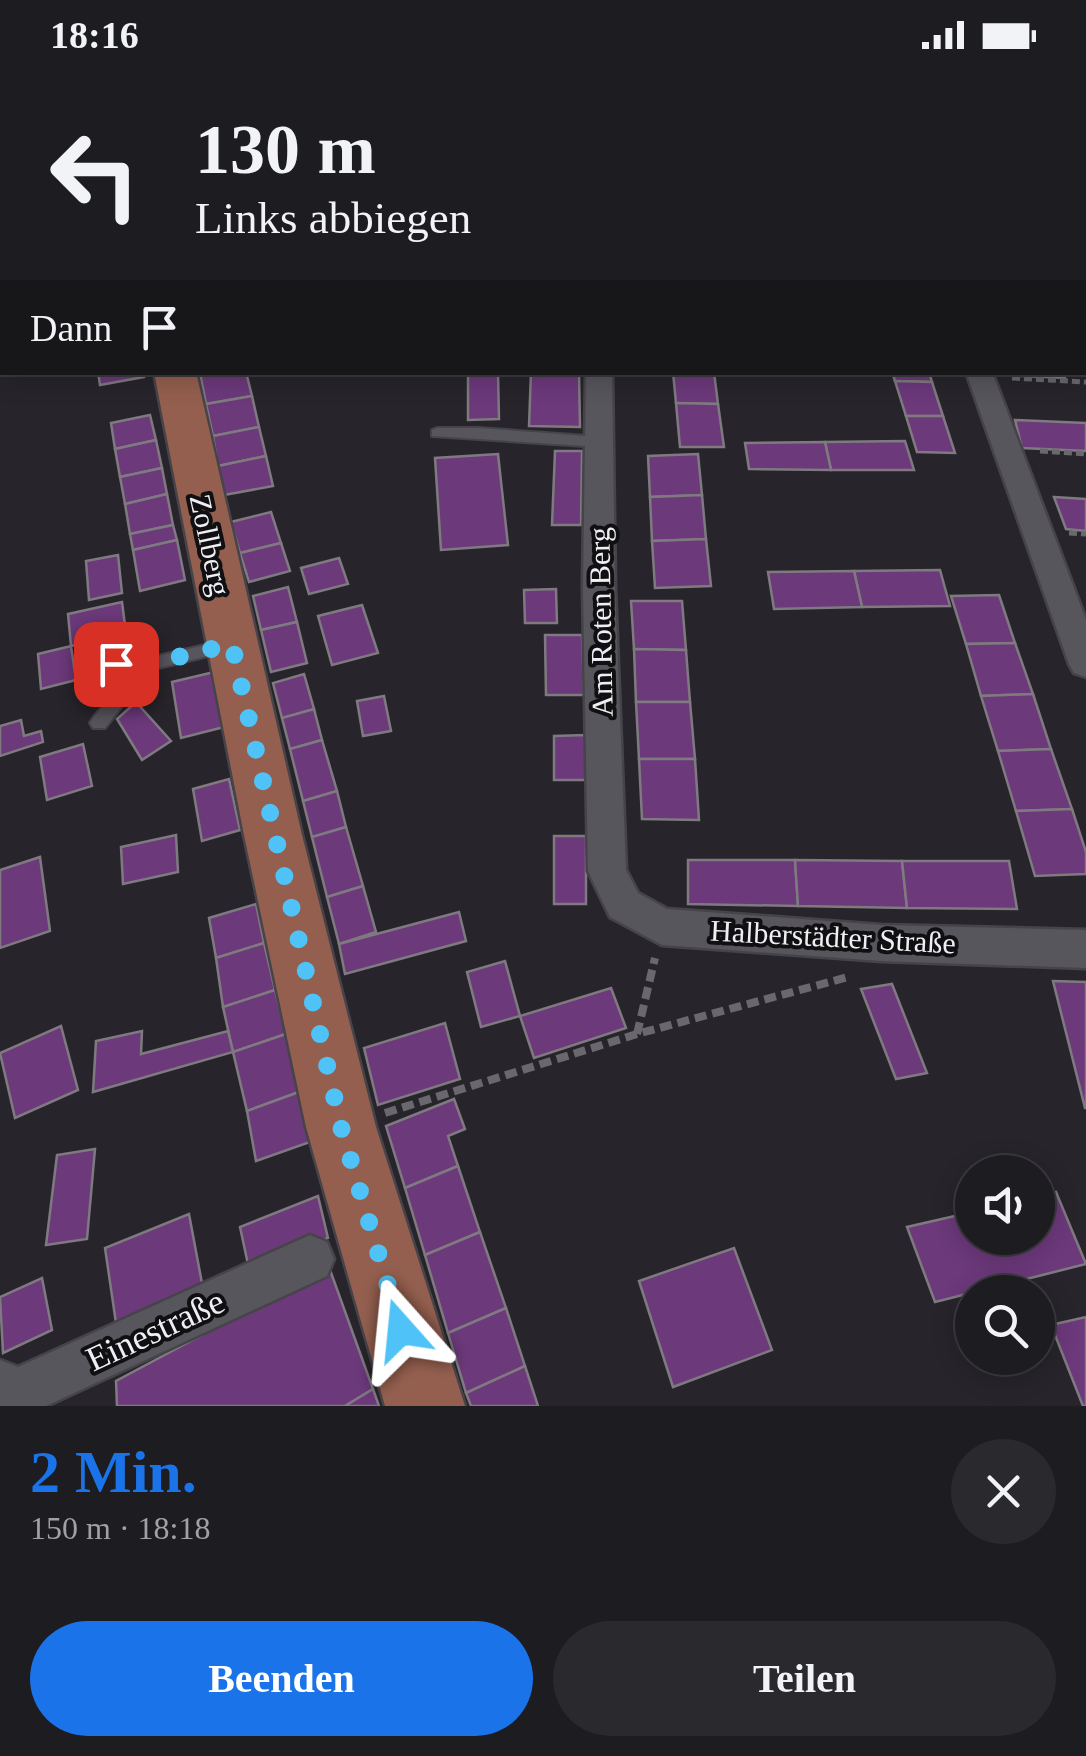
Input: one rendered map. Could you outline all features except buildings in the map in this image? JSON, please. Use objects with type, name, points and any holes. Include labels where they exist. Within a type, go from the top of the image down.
[{"type":"main road","name":"Zollberg","points":[[176,375],[341,1127],[426,1406]]},
{"type":"street","name":"Am Roten Berg","points":[[599,375],[599,588],[607,871]]},
{"type":"street","points":[[980,375],[1086,664]]},
{"type":"street","name":"Halberstädter Straße","points":[[607,871],[624,905],[662,927],[881,943],[1086,950]]},
{"type":"street","name":"Einestraße","points":[[0,1385],[16,1394],[310,1258]]},
{"type":"lane","points":[[437,433],[492,430],[543,440],[600,442]]},
{"type":"lane","points":[[88,663],[145,665],[232,644]]},
{"type":"lane","points":[[99,723],[145,665]]},
{"type":"path","points":[[993,375],[1086,382]]},
{"type":"path","points":[[1008,452],[1086,454]]},
{"type":"path","points":[[637,1034],[662,927]]},
{"type":"path","points":[[341,1127],[637,1034],[860,974],[881,943]]},
{"type":"route","points":[[116,664],[145,665],[232,644],[341,1127],[401,1330]]}]
